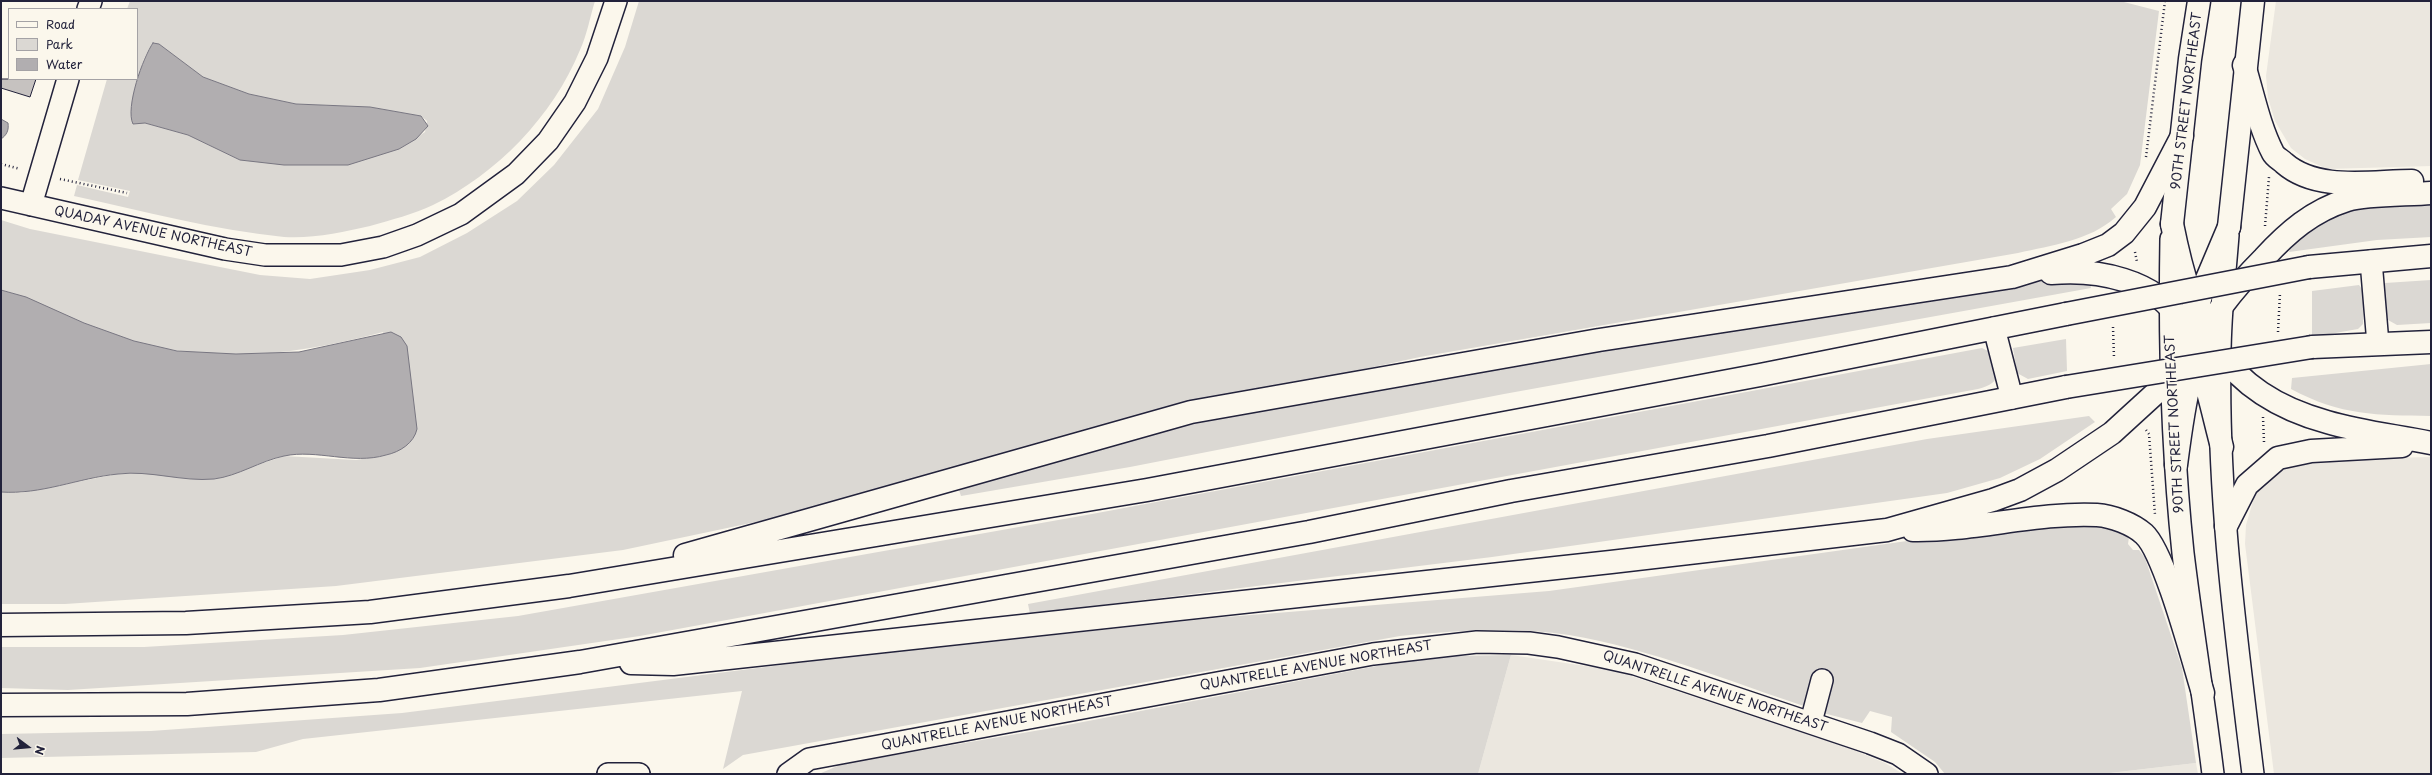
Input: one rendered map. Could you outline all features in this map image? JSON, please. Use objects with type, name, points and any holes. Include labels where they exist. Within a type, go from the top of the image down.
[{"type":"main road","name":"90TH STREET NORTHEAST","points":[[2172,224],[2199,1]]},
{"type":"main road","points":[[2176,465],[2182,413],[2197,343],[2197,312],[2204,286],[2229,227],[2244,65],[2253,1]]},
{"type":"main road","points":[[2244,65],[2260,118],[2274,154],[2293,171],[2314,179],[2338,182],[2431,181]]},
{"type":"main road","points":[[2012,277],[2108,246],[2124,233],[2146,207],[2182,136]]},
{"type":"main road","points":[[1887,530],[1993,500],[2026,487],[2057,470],[2112,433],[2170,380],[2222,307],[2282,239],[2319,211],[2348,200],[2431,193]]},
{"type":"main road","points":[[2172,224],[2180,266],[2197,312]]},
{"type":"main road","points":[[1,625],[186,623],[370,612],[569,586],[1155,488],[1760,375],[2309,267],[2431,256]]},
{"type":"main road","points":[[569,586],[807,521],[1037,454],[1191,412],[1599,340],[2012,277],[2066,272],[2096,272],[2130,282],[2156,295],[2170,308],[2197,343],[2220,356],[2246,383],[2274,402],[2326,422],[2431,444]]},
{"type":"main road","points":[[1,705],[187,704],[379,690],[580,662],[1309,532],[1511,491],[1768,446],[2066,388],[2312,347],[2431,342]]},
{"type":"main road","points":[[2197,343],[2222,447]]},
{"type":"main road","points":[[2226,526],[2247,485],[2278,458],[2311,451],[2431,444]]},
{"type":"main road","points":[[580,662],[673,664],[1587,565],[1887,530],[1943,530],[2066,516],[2098,515],[2123,522],[2145,535],[2159,560],[2203,693]]},
{"type":"street","name":"QUADAY AVENUE NORTHEAST","points":[[1,198],[225,249],[265,255],[341,255],[383,247],[417,235],[461,214],[516,174],[548,140],[575,102],[597,58],[616,1]]},
{"type":"street","points":[[31,205],[68,80]]},
{"type":"street","name":"90TH STREET NORTHEAST","points":[[2172,224],[2170,380],[2176,465],[2183,552],[2213,774]]},
{"type":"street","points":[[2229,227],[2222,307],[2220,356],[2222,447],[2233,617],[2253,774]]},
{"type":"street","points":[[2371,261],[2378,344]]},
{"type":"street","points":[[1994,328],[2012,398]]},
{"type":"street","name":"QUANTRELLE AVENUE NORTHEAST","points":[[788,774],[809,759],[1373,654],[1477,642],[1529,643],[1594,654],[1635,664],[1811,722],[1898,754],[1927,774]]},
{"type":"street","points":[[1811,722],[1822,680]]},
{"type":"street","points":[[608,774],[639,774]]},
{"type":"path","points":[[2145,163],[2165,1]]},
{"type":"path","points":[[1,164],[24,170]]},
{"type":"path","points":[[2264,230],[2269,172]]},
{"type":"path","points":[[56,178],[128,193]]},
{"type":"path","points":[[2134,249],[2136,266]]},
{"type":"path","points":[[2278,334],[2281,288]]},
{"type":"path","points":[[2113,326],[2114,363]]},
{"type":"path","points":[[2263,411],[2264,450]]},
{"type":"path","points":[[2142,424],[2149,434],[2155,517]]},
{"type":"shaded area","points":[[2276,1],[2431,1],[2431,166],[2327,169],[2305,159],[2291,148],[2275,121],[2268,98],[2266,76]]},
{"type":"shaded area","points":[[2431,457],[2431,774],[2274,774],[2245,544],[2246,525],[2256,491],[2282,465],[2295,460]]},
{"type":"shaded area","points":[[1511,655],[1613,670],[1851,749],[1885,763],[1903,774],[1478,774]]},
{"type":"shaded area","points":[[2196,763],[2198,774],[2101,774]]},
{"type":"green space","points":[[130,1],[595,1],[587,32],[569,74],[555,98],[520,141],[501,160],[457,192],[433,205],[410,214],[349,231],[316,236],[284,237],[205,225],[74,196],[77,185],[128,197],[130,191],[78,180],[107,80],[138,80],[138,8],[127,8]],"holes":[[[153,43],[159,44],[203,77],[249,94],[296,104],[370,107],[421,116],[427,121],[425,132],[399,149],[240,160],[188,135],[145,123],[140,91],[140,72],[147,53]]]},
{"type":"green space","points":[[639,1],[2120,1],[2159,11],[2140,165],[2127,194],[2111,209],[2116,217],[2094,232],[2070,241],[2018,253],[1420,357],[1229,398],[822,508],[623,550],[336,586],[65,604],[1,604],[1,492],[21,493],[117,474],[149,473],[187,479],[216,479],[284,456],[356,460],[387,455],[409,444],[383,332],[322,346],[259,354],[196,353],[134,341],[87,324],[16,294],[1,290],[1,220],[30,229],[260,275],[310,279],[370,270],[420,257],[467,233],[517,201],[554,165],[598,109],[625,47]]},
{"type":"green space","points":[[2431,200],[2431,237],[2377,240],[2289,252],[2293,240],[2348,206]]},
{"type":"green space","points":[[2066,278],[2090,281],[2091,288],[1504,394],[1130,467],[961,496],[958,487],[1087,448],[1349,389],[2036,280]]},
{"type":"green space","points":[[2431,280],[2431,323],[2397,325],[2388,320],[2385,306],[2385,283]]},
{"type":"green space","points":[[2359,285],[2364,292],[2363,324],[2358,329],[2312,337],[2312,291]]},
{"type":"green space","points":[[2066,339],[2067,371],[2028,379],[2017,373],[2013,348]]},
{"type":"green space","points":[[1982,348],[1990,352],[1996,365],[1997,375],[1996,379],[1992,383],[1978,389],[640,636],[420,668],[68,690],[1,688],[1,647],[144,647],[343,635],[518,616],[1092,514]]},
{"type":"green space","points":[[2431,364],[2431,416],[2376,414],[2343,409],[2309,398],[2291,389],[2292,378]]},
{"type":"green space","points":[[2089,416],[2095,422],[2040,459],[2000,478],[1947,493],[1492,557],[1030,614],[1028,604],[1927,439]]},
{"type":"green space","points":[[2087,521],[2109,526],[2124,533],[2129,537],[2128,544],[2133,550],[2139,550],[2145,558],[2182,668],[2196,763],[2101,774],[1945,774],[1935,762],[1891,732],[1892,717],[1870,711],[1862,723],[1823,713],[1833,678],[1815,673],[1807,707],[1689,666],[1630,648],[1569,635],[1548,632],[1506,630],[1463,631],[1400,636],[743,755],[723,769],[742,691],[303,739],[256,752],[1,758],[1,734],[151,731],[402,713],[829,659],[1214,618],[1549,591],[1943,536]]},
{"type":"green space","points":[[1511,655],[1478,774],[819,774],[842,764],[1046,729],[1382,665],[1454,656]]},
{"type":"water","points":[[153,43],[159,44],[203,77],[249,94],[296,104],[370,107],[421,116],[428,126],[416,139],[399,149],[348,165],[284,165],[240,160],[188,135],[145,123],[133,124],[131,107],[133,95],[140,71]]},
{"type":"water","points":[[1,119],[8,123],[8,130],[5,136],[1,139]]},
{"type":"water","points":[[1,290],[26,297],[84,323],[134,341],[177,351],[236,354],[299,352],[391,332],[401,337],[407,346],[417,429],[413,439],[406,446],[391,454],[373,458],[347,458],[296,454],[275,458],[232,475],[214,479],[190,479],[130,473],[103,476],[45,489],[1,492]]},
{"type":"building","points":[[1,79],[36,80],[30,97],[1,88]]}]
